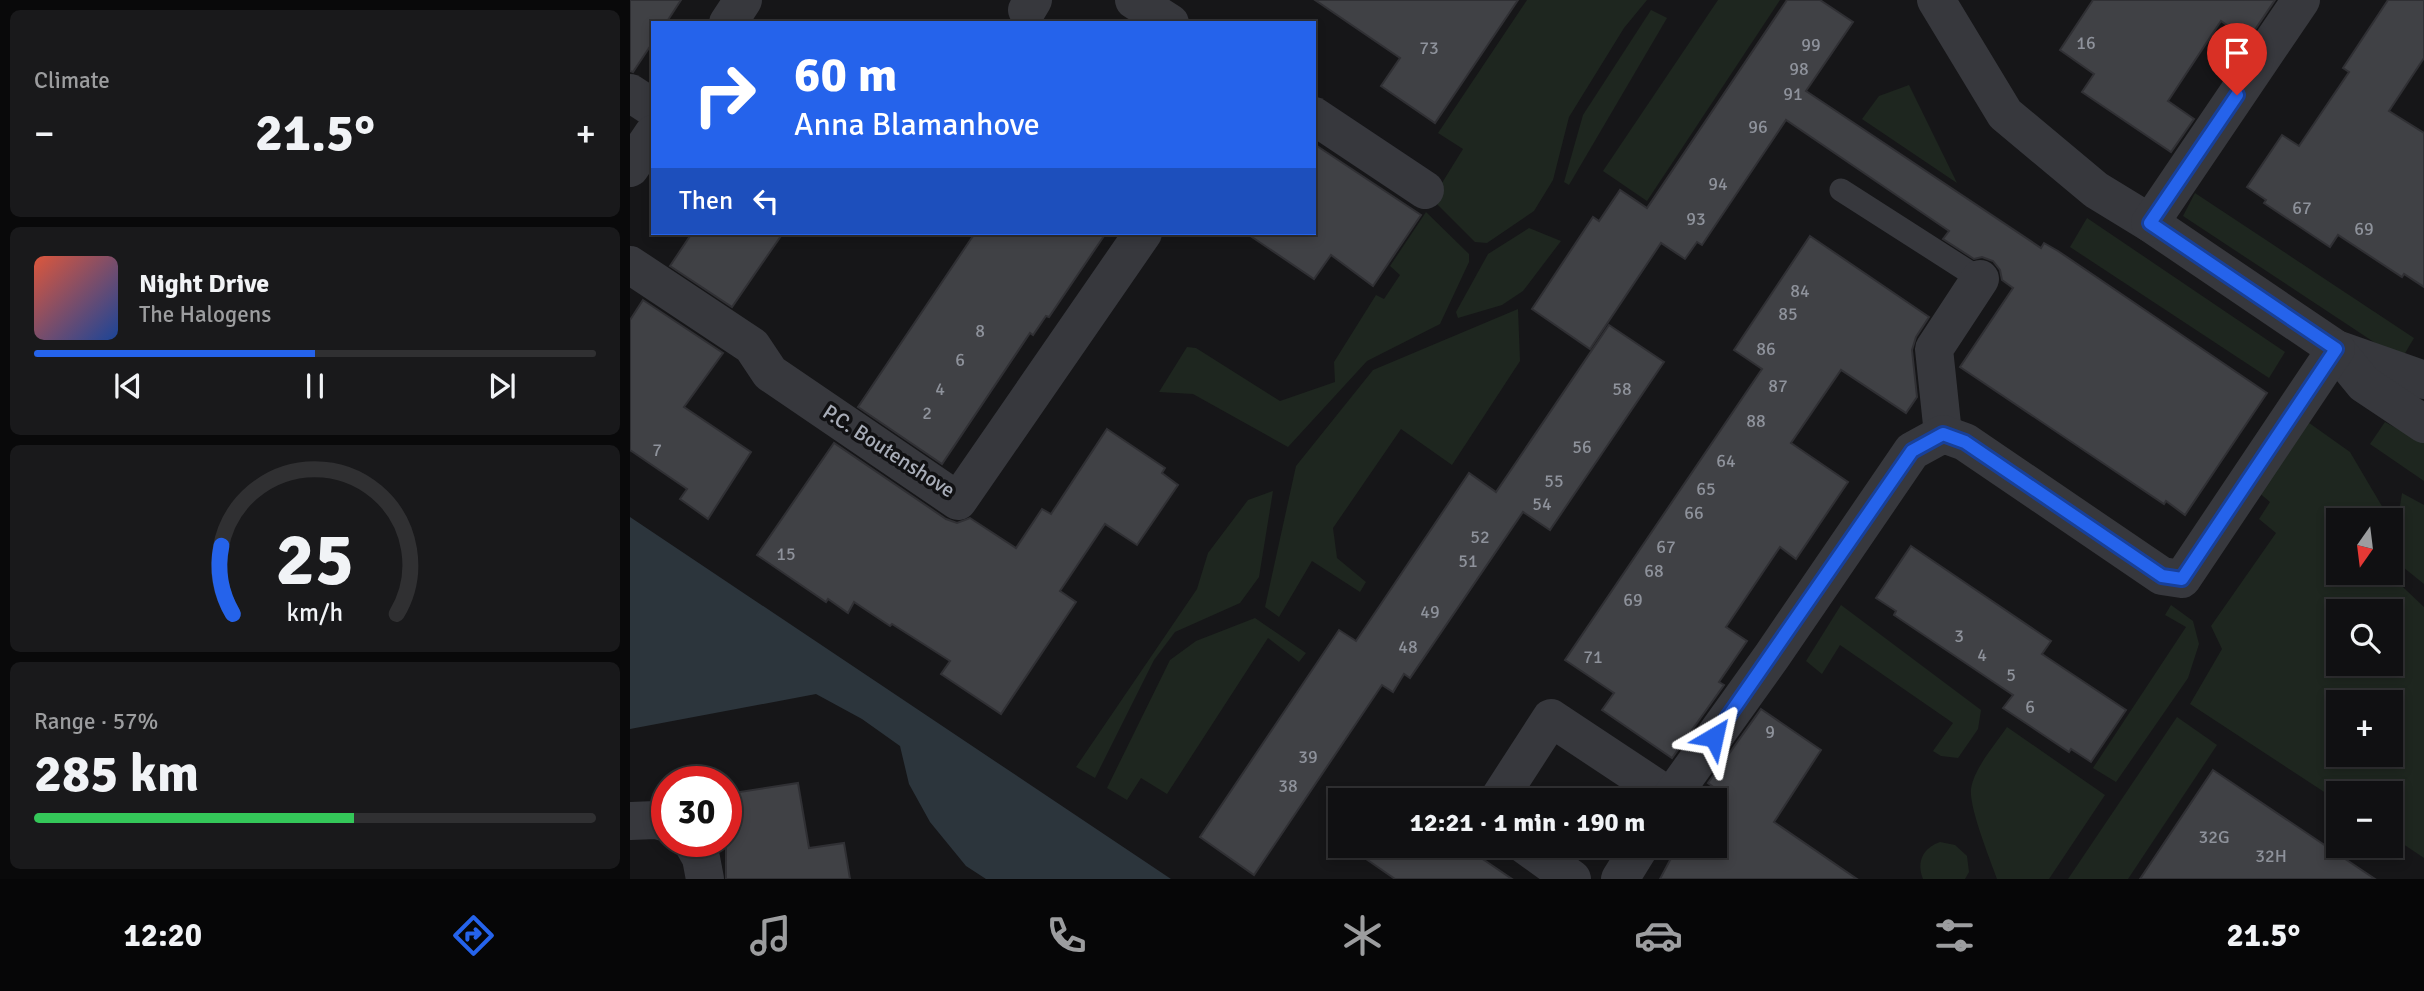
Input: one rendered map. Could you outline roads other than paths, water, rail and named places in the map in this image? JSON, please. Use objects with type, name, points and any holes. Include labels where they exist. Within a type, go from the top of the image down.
[{"type":"street","points":[[729,21],[743,0]]},
{"type":"street","points":[[1133,0],[1167,21]]},
{"type":"street","points":[[1936,0],[2005,114],[2096,190],[2150,223],[2336,349],[2424,380]]},
{"type":"street","points":[[2150,223],[2301,0]]},
{"type":"street","points":[[630,93],[651,107]]},
{"type":"street","points":[[1316,117],[1425,190]]},
{"type":"street","points":[[630,168],[651,137]]},
{"type":"street","name":"P.C. Boutenshove","points":[[630,265],[752,346],[770,373],[958,501],[1142,235]]},
{"type":"street","points":[[1943,434],[1934,349],[1980,279]]},
{"type":"street","points":[[2336,349],[2364,384],[2424,424]]},
{"type":"street","points":[[1677,788],[1772,656],[1912,451],[1943,434],[1965,442],[2162,576],[2182,579],[2336,349]]},
{"type":"street","points":[[1506,788],[1551,718],[1653,788]]},
{"type":"street","points":[[630,821],[651,820]]},
{"type":"street","points":[[700,857],[705,879]]},
{"type":"street","points":[[1543,858],[1572,879]]},
{"type":"street","points":[[1620,879],[1633,858]]},
{"type":"lane","points":[[1841,190],[1980,279]]}]
